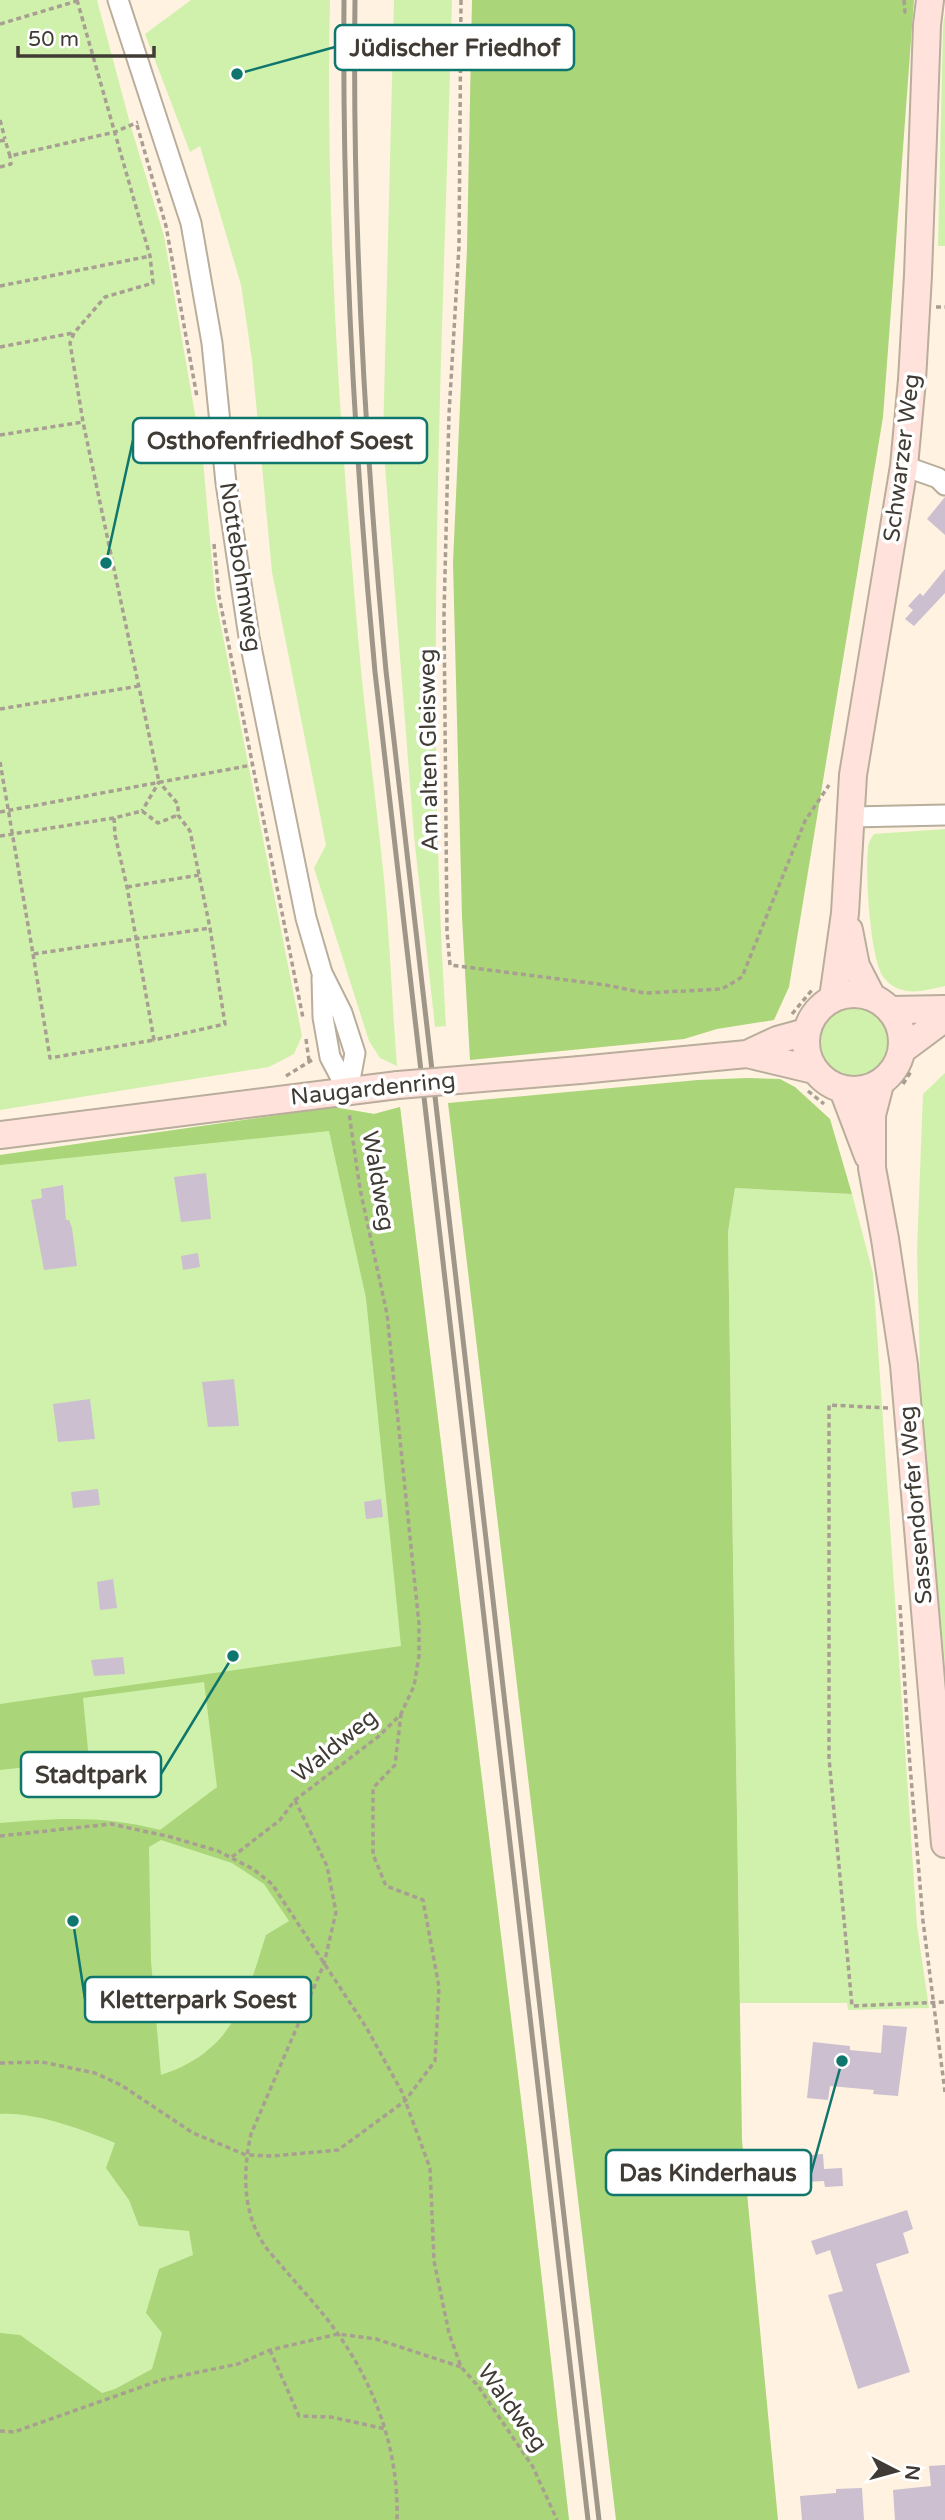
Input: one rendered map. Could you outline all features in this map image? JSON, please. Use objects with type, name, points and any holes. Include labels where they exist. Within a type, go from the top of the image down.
[{"type":"street","name":"Nottebohmweg","points":[[118,0],[191,223],[212,344],[226,483],[249,637],[296,872],[322,973],[342,1013],[355,1053],[348,1100]]},
{"type":"street","name":"Schwarzer Weg","points":[[833,998],[845,913],[853,775],[904,466],[914,355],[930,0]]},
{"type":"street","points":[[904,466],[938,478],[945,485]]},
{"type":"street","points":[[851,817],[945,815]]},
{"type":"street","name":"Schwarzer Weg","points":[[845,913],[856,966],[882,1003]]},
{"type":"street","points":[[882,1003],[901,1029],[902,1050],[894,1069],[880,1084],[860,1090],[843,1090],[826,1082],[814,1070],[806,1052],[806,1032],[821,1006],[833,998],[853,993],[882,1003],[945,1009]]},
{"type":"street","points":[[902,1050],[945,1018]]},
{"type":"street","name":"Naugardenring","points":[[747,1054],[777,1040],[806,1032]]},
{"type":"street","name":"Naugardenring","points":[[0,1135],[348,1100],[398,1085],[747,1054],[814,1070]]},
{"type":"street","name":"Sassendorfer Weg","points":[[880,1084],[872,1115],[872,1168],[892,1284],[907,1408],[945,1844]]},
{"type":"street","name":"Sassendorfer Weg","points":[[843,1090],[872,1168]]},
{"type":"path","points":[[0,24],[77,0],[150,256],[153,283],[106,297],[74,333],[70,343],[83,422],[159,782],[177,804],[178,816],[190,831],[210,928],[225,1024],[154,1040],[50,1058],[0,762]]},
{"type":"path","name":"Am alten Gleisweg","points":[[461,0],[458,246],[449,414],[444,614],[447,932],[450,965],[593,983],[645,993],[722,989],[742,977],[805,821],[831,783],[853,775]]},
{"type":"path","points":[[0,120],[2,140],[11,164],[0,167]]},
{"type":"path","points":[[10,156],[115,132],[137,123],[166,226],[197,398]]},
{"type":"path","points":[[0,286],[150,256]]},
{"type":"path","points":[[0,347],[74,333]]},
{"type":"path","points":[[0,435],[83,422]]},
{"type":"path","points":[[0,709],[139,686]]},
{"type":"path","points":[[0,811],[274,762]]},
{"type":"path","points":[[0,836],[142,811],[159,782]]},
{"type":"path","points":[[142,811],[158,823],[178,816]]},
{"type":"path","points":[[114,818],[154,1040]]},
{"type":"path","points":[[127,887],[199,875]]},
{"type":"path","points":[[33,954],[210,928]]},
{"type":"path","name":"Waldweg","points":[[348,1100],[360,1189],[387,1314],[419,1625],[419,1656],[414,1686],[401,1714],[379,1736],[295,1800],[327,1866],[336,1912],[324,1964],[366,2027],[405,2101],[430,2168],[434,2261],[449,2333],[461,2367],[478,2386],[533,2466],[557,2520]]},
{"type":"path","points":[[907,1408],[829,1405],[829,1758],[852,2006],[945,2002]]},
{"type":"path","points":[[0,2063],[42,2062],[95,2073],[121,2085],[193,2133],[246,2155],[273,2156],[338,2150],[405,2101],[435,2062],[439,1987],[423,1900],[386,1886],[373,1854],[373,1787],[395,1765],[401,1714]]},
{"type":"path","points":[[232,1857],[280,1819],[295,1800]]},
{"type":"path","points":[[0,1836],[111,1824],[171,1837],[232,1857],[272,1884],[324,1964],[251,2134],[246,2155],[244,2186],[253,2222],[262,2243],[338,2334],[371,2389],[386,2429],[398,2490],[397,2520]]},
{"type":"path","points":[[0,2431],[14,2432],[160,2381],[238,2364],[270,2350],[338,2334],[376,2339],[461,2367]]},
{"type":"path","points":[[270,2350],[299,2416],[331,2417],[386,2429]]},
{"type":"green space","points":[[0,0],[97,0],[164,236],[203,460],[215,596],[302,1036],[294,1054],[269,1067],[0,1110]]},
{"type":"green space","points":[[191,0],[330,0],[332,252],[341,420],[361,670],[386,902],[397,1066],[380,1058],[369,1041],[314,868],[326,845],[272,572],[252,360],[241,285],[200,146],[190,152],[145,34]]},
{"type":"green space","points":[[394,0],[452,0],[440,385],[436,641],[436,770],[446,1026],[435,1027],[414,836],[383,440]]},
{"type":"green space","points":[[472,0],[914,0],[883,417],[789,987],[774,1020],[717,1029],[684,1039],[470,1060],[462,917],[453,563],[467,248]]},
{"type":"green space","points":[[945,13],[945,246],[938,246],[943,26]]},
{"type":"green space","points":[[945,829],[945,986],[905,991],[884,978],[875,954],[868,895],[869,845],[874,834]]},
{"type":"green space","points":[[853,1002],[868,1005],[881,1014],[890,1027],[893,1042],[890,1057],[881,1070],[868,1079],[853,1082],[838,1079],[825,1070],[816,1057],[813,1042],[816,1027],[825,1014],[838,1005]]},
{"type":"green space","points":[[945,1073],[945,1665],[921,1413],[917,1250],[923,1094]]},
{"type":"green space","points":[[747,1078],[780,1079],[795,1087],[830,1119],[852,1194],[735,1188],[728,1232],[742,2140],[778,2520],[616,2520],[448,1103]]},
{"type":"green space","points":[[334,1107],[374,1114],[400,1107],[528,2157],[569,2520],[0,2520],[0,1155]]},
{"type":"green space","points":[[334,1107],[374,1114],[400,1107],[528,2157],[569,2520],[0,2520],[0,2333],[20,2335],[102,2393],[115,2389],[152,2369],[162,2333],[146,2313],[159,2269],[193,2255],[189,2231],[139,2226],[129,2200],[106,2168],[115,2143],[43,2118],[0,2114],[0,1823],[81,1819],[119,1822],[160,1830],[217,1787],[204,1682],[83,1698],[89,1760],[0,1770],[0,1704],[401,1646],[366,1298],[329,1131],[0,1165],[0,1155]],"holes":[[[161,1840],[232,1863],[264,1884],[289,1921],[266,1935],[243,2002],[221,2038],[186,2065],[161,2075],[151,1961],[149,1847]]]},
{"type":"green space","points":[[735,1188],[852,1194],[873,1273],[917,1926],[929,2008],[848,2010],[847,2003],[740,2003],[728,1232]]},
{"type":"building","points":[[945,497],[945,535],[927,519]]},
{"type":"building","points":[[945,569],[945,593],[914,626],[905,619],[913,610],[908,606],[920,593],[923,596]]},
{"type":"building","points":[[206,1173],[211,1219],[181,1222],[174,1177]]},
{"type":"building","points":[[63,1185],[66,1220],[69,1220],[72,1228],[77,1266],[44,1270],[31,1200],[42,1198],[41,1189]]},
{"type":"building","points":[[198,1253],[200,1267],[183,1270],[181,1256]]},
{"type":"building","points":[[234,1379],[239,1426],[208,1427],[202,1382]]},
{"type":"building","points":[[90,1399],[95,1439],[58,1442],[53,1404]]},
{"type":"building","points":[[98,1489],[100,1505],[73,1508],[71,1492]]},
{"type":"building","points":[[381,1499],[383,1517],[366,1519],[364,1502]]},
{"type":"building","points":[[113,1579],[117,1608],[100,1610],[97,1582]]},
{"type":"building","points":[[123,1657],[125,1674],[94,1676],[91,1660]]},
{"type":"building","points":[[883,2025],[907,2027],[898,2096],[873,2094],[874,2090],[830,2086],[828,2100],[807,2098],[813,2042],[881,2053]]},
{"type":"building","points":[[823,2154],[824,2169],[842,2168],[843,2186],[825,2187],[824,2181],[790,2183],[788,2157]]},
{"type":"building","points":[[907,2210],[913,2229],[903,2233],[909,2253],[876,2264],[910,2372],[858,2389],[828,2295],[843,2291],[830,2250],[816,2255],[811,2241]]},
{"type":"building","points":[[945,2465],[945,2520],[895,2520],[893,2490],[931,2486],[929,2466]]},
{"type":"building","points":[[862,2488],[864,2520],[802,2520],[800,2496],[836,2493],[836,2489]]},
{"type":"railway","points":[[344,0],[347,252],[361,504],[375,672],[588,2520]]},
{"type":"railway","points":[[355,0],[358,252],[372,503],[386,671],[599,2520]]},
{"type":"place","name":"Jüdischer Friedhof","points":[[237,74]]},
{"type":"place","name":"Osthofenfriedhof Soest","points":[[106,563]]},
{"type":"place","name":"Stadtpark","points":[[233,1656]]},
{"type":"place","name":"Kletterpark Soest","points":[[73,1921]]},
{"type":"place","name":"Das Kinderhaus","points":[[842,2061]]}]
